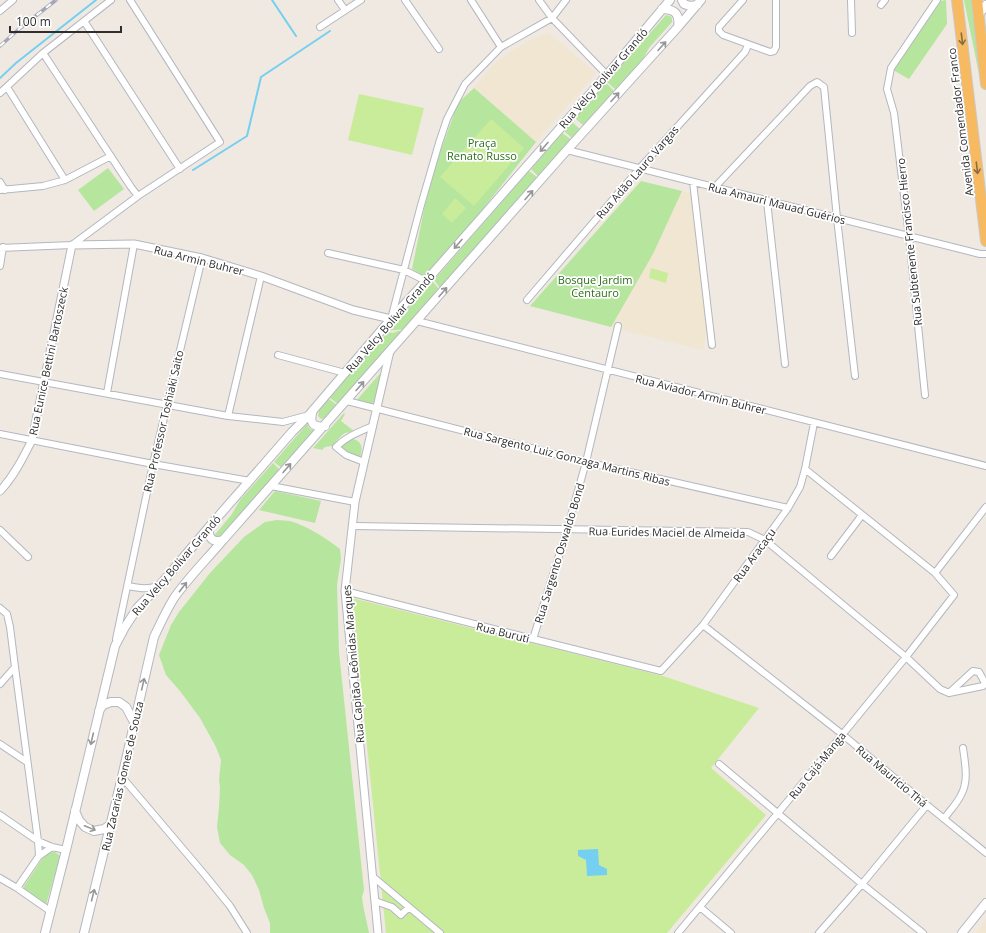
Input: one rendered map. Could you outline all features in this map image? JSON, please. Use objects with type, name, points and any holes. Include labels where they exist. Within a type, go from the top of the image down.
[{"type":"highway","name":"Avenida Comendador Franco","points":[[957,0],[986,241]]},
{"type":"highway","points":[[977,0],[986,84]]},
{"type":"main road","name":"Rua Velcy Bolivar Grandó","points":[[115,646],[138,607],[161,584],[391,319],[607,76],[670,0]]},
{"type":"main road","points":[[682,0],[687,6],[699,2]]},
{"type":"main road","name":"Rua Velcy Bolivar Grandó","points":[[162,619],[189,579],[567,150],[678,28],[699,2]]},
{"type":"main road","points":[[978,16],[986,5]]},
{"type":"main road","points":[[662,9],[670,9],[676,13],[679,20],[678,28]]},
{"type":"main road","points":[[311,412],[311,422],[316,426],[325,426]]},
{"type":"main road","points":[[209,527],[208,534],[211,539],[217,542],[223,540]]},
{"type":"main road","name":"Rua Zacarias Gomes de Souza","points":[[84,933],[154,637],[162,619]]},
{"type":"main road","points":[[44,933],[66,850],[115,646]]},
{"type":"main road","points":[[98,712],[103,705],[111,702],[119,702],[126,707],[134,722]]},
{"type":"main road","points":[[75,811],[79,820],[86,827],[94,831],[104,829],[111,824]]},
{"type":"main road","points":[[962,933],[986,903]]},
{"type":"street","points":[[0,11],[13,0]]},
{"type":"street","points":[[0,93],[43,53],[111,0]]},
{"type":"street","points":[[72,245],[138,196],[220,142],[130,0]]},
{"type":"street","points":[[338,0],[345,10]]},
{"type":"street","points":[[320,26],[361,0]]},
{"type":"street","points":[[405,0],[439,49]]},
{"type":"street","points":[[471,0],[501,47]]},
{"type":"street","points":[[539,0],[552,18],[607,76]]},
{"type":"street","points":[[391,319],[430,169],[447,119],[465,84],[501,47],[552,18],[566,0]]},
{"type":"street","points":[[743,0],[719,27],[719,31],[723,35],[770,52],[774,51],[776,47],[776,0]]},
{"type":"street","points":[[851,0],[852,33]]},
{"type":"street","points":[[881,6],[885,0]]},
{"type":"street","name":"Rua Subtenente Francisco Hierro","points":[[925,395],[909,236],[894,113],[887,89],[890,68],[937,0]]},
{"type":"street","points":[[84,21],[180,169]]},
{"type":"street","name":"Rua Adão Lauro Vargas","points":[[527,300],[639,168],[745,52],[748,44]]},
{"type":"street","points":[[43,53],[138,196]]},
{"type":"street","points":[[714,187],[810,86],[817,82],[824,87],[855,376]]},
{"type":"street","points":[[7,87],[66,180]]},
{"type":"street","name":"Rua Amauri Mauad Guérios","points":[[567,150],[980,254],[986,254]]},
{"type":"street","points":[[0,182],[2,190],[43,186],[66,180],[111,156]]},
{"type":"street","points":[[693,182],[712,345]]},
{"type":"street","points":[[767,201],[785,364]]},
{"type":"street","points":[[107,393],[134,244]]},
{"type":"street","name":"Rua Armin Buhrer","points":[[1,247],[134,244],[202,258],[261,276],[353,310],[391,319]]},
{"type":"street","name":"Rua Eunice Bettini Bartoszeck","points":[[0,491],[7,484],[20,464],[32,440],[72,245]]},
{"type":"street","points":[[0,266],[1,247]]},
{"type":"street","points":[[328,253],[404,270],[426,281]]},
{"type":"street","name":"Rua Professor Toshiaki Saito","points":[[115,646],[153,464],[202,258]]},
{"type":"street","points":[[228,416],[261,276]]},
{"type":"street","name":"Rua Aviador Armin Buhrer","points":[[417,321],[986,466]]},
{"type":"street","name":"Rua Sargento Oswaldo Bond","points":[[533,639],[567,530],[586,462],[618,326]]},
{"type":"street","name":"Rua Capitão Leônidas Marques","points":[[378,933],[345,591],[355,502],[390,351]]},
{"type":"street","points":[[278,355],[345,373]]},
{"type":"street","points":[[0,374],[228,416],[283,422],[311,412]]},
{"type":"street","name":"Rua Sargento Luiz Gonzaga Martins Ribas","points":[[347,401],[586,462],[788,508]]},
{"type":"street","points":[[283,422],[292,432]]},
{"type":"street","name":"Rua Aracaçu","points":[[661,671],[703,625],[788,508],[800,487],[814,423]]},
{"type":"street","points":[[364,462],[346,455],[336,447],[344,439],[373,426]]},
{"type":"street","points":[[0,434],[153,464],[250,481]]},
{"type":"street","points":[[805,469],[935,573],[986,507]]},
{"type":"street","points":[[271,486],[355,502]]},
{"type":"street","points":[[831,556],[862,515]]},
{"type":"street","name":"Rua Eurides Maciel de Almeida","points":[[353,526],[748,532],[765,540],[906,657],[940,689],[950,693]]},
{"type":"street","points":[[0,530],[28,557]]},
{"type":"street","name":"Rua Cajá-Manga","points":[[678,933],[906,657],[954,595],[935,573]]},
{"type":"street","points":[[128,586],[141,589],[152,588],[161,584]]},
{"type":"street","name":"Rua Buruti","points":[[345,591],[661,671]]},
{"type":"street","points":[[0,608],[7,614],[10,627],[39,856]]},
{"type":"street","name":"Rua Maurício Thá","points":[[703,625],[842,734],[986,853]]},
{"type":"street","points":[[0,684],[15,667]]},
{"type":"street","points":[[973,671],[978,672],[985,683],[983,686],[950,693],[973,671]]},
{"type":"street","points":[[0,744],[27,762]]},
{"type":"street","points":[[944,819],[962,795],[964,788],[966,780],[963,748]]},
{"type":"street","points":[[719,764],[923,933]]},
{"type":"street","points":[[122,777],[230,906],[247,933]]},
{"type":"street","points":[[819,933],[862,884],[927,805]]},
{"type":"street","points":[[0,815],[38,841],[52,847],[66,850]]},
{"type":"street","points":[[17,888],[39,856],[52,847]]},
{"type":"street","points":[[372,876],[440,933]]},
{"type":"street","points":[[0,878],[50,911]]},
{"type":"street","points":[[392,906],[399,898]]},
{"type":"street","points":[[375,901],[392,906],[401,915],[409,907]]},
{"type":"street","points":[[700,907],[731,933]]},
{"type":"shaded area","points":[[549,33],[596,73],[536,142],[474,88],[491,67],[504,56],[530,40]]},
{"type":"shaded area","points":[[682,191],[692,193],[708,334],[706,334],[703,350],[611,327],[653,254]]},
{"type":"shaded area","points":[[986,920],[986,933],[976,933]]},
{"type":"green space","points":[[946,0],[947,24],[909,79],[893,70],[941,1]]},
{"type":"green space","points":[[964,0],[974,0],[981,84]]},
{"type":"green space","points":[[666,15],[672,18],[672,22],[649,48],[641,63],[616,90],[607,82]]},
{"type":"green space","points":[[606,83],[615,92],[584,126],[575,118]]},
{"type":"green space","name":"Praça Renato Russo","points":[[474,88],[536,142],[459,239],[426,276],[422,275],[412,269],[425,205],[435,166],[458,103]]},
{"type":"green space","points":[[359,94],[424,108],[412,155],[348,140]]},
{"type":"green space","points":[[491,119],[524,148],[474,206],[440,177]]},
{"type":"green space","points":[[572,122],[581,130],[573,139],[564,131]]},
{"type":"green space","points":[[562,133],[572,140],[539,177],[531,169]]},
{"type":"green space","points":[[108,168],[124,189],[94,211],[78,190]]},
{"type":"green space","points":[[529,171],[538,178],[440,288],[434,280]]},
{"type":"green space","name":"Bosque Jardim Centauro","points":[[641,181],[682,191],[653,254],[611,327],[530,306]]},
{"type":"green space","points":[[455,198],[466,208],[452,223],[442,214]]},
{"type":"green space","points":[[651,268],[668,273],[666,283],[649,278]]},
{"type":"green space","points":[[432,281],[439,289],[403,330],[390,330]]},
{"type":"green space","points":[[402,331],[338,404],[330,398],[360,362],[388,332],[393,333]]},
{"type":"green space","points":[[383,370],[375,402],[370,404],[356,401]]},
{"type":"green space","points":[[329,399],[337,405],[325,418],[321,419],[318,416],[319,410]]},
{"type":"green space","points":[[344,413],[345,414],[341,421],[354,431],[345,433],[332,446],[325,447],[322,450],[313,448]]},
{"type":"green space","points":[[307,424],[309,428],[314,431],[282,468],[274,462]]},
{"type":"green space","points":[[353,439],[357,440],[361,444],[362,450],[360,459],[351,456],[341,448],[346,442]]},
{"type":"green space","points":[[273,463],[280,470],[219,539],[213,537],[232,514],[240,500]]},
{"type":"green space","points":[[275,491],[321,501],[315,523],[259,510]]},
{"type":"green space","points":[[277,520],[290,521],[303,526],[323,537],[340,549],[341,559],[337,585],[339,652],[364,890],[362,897],[369,933],[270,933],[270,923],[259,890],[252,875],[244,865],[230,855],[220,843],[217,827],[221,760],[216,747],[200,718],[166,675],[159,655],[171,625],[179,612],[210,573],[244,537],[265,522]]},
{"type":"green space","points":[[352,598],[663,676],[759,708],[711,768],[766,815],[667,933],[386,933]]},
{"type":"green space","points":[[47,852],[55,852],[60,856],[46,905],[22,889]]},
{"type":"water","points":[[598,849],[599,865],[607,869],[607,875],[587,876],[586,860],[578,856],[578,850]]},
{"type":"waterway","points":[[0,78],[16,63],[96,0]]},
{"type":"waterway","points":[[272,0],[296,36]]},
{"type":"waterway","points":[[193,170],[247,136],[261,77],[330,31]]},
{"type":"railway","points":[[0,46],[56,0]]}]
